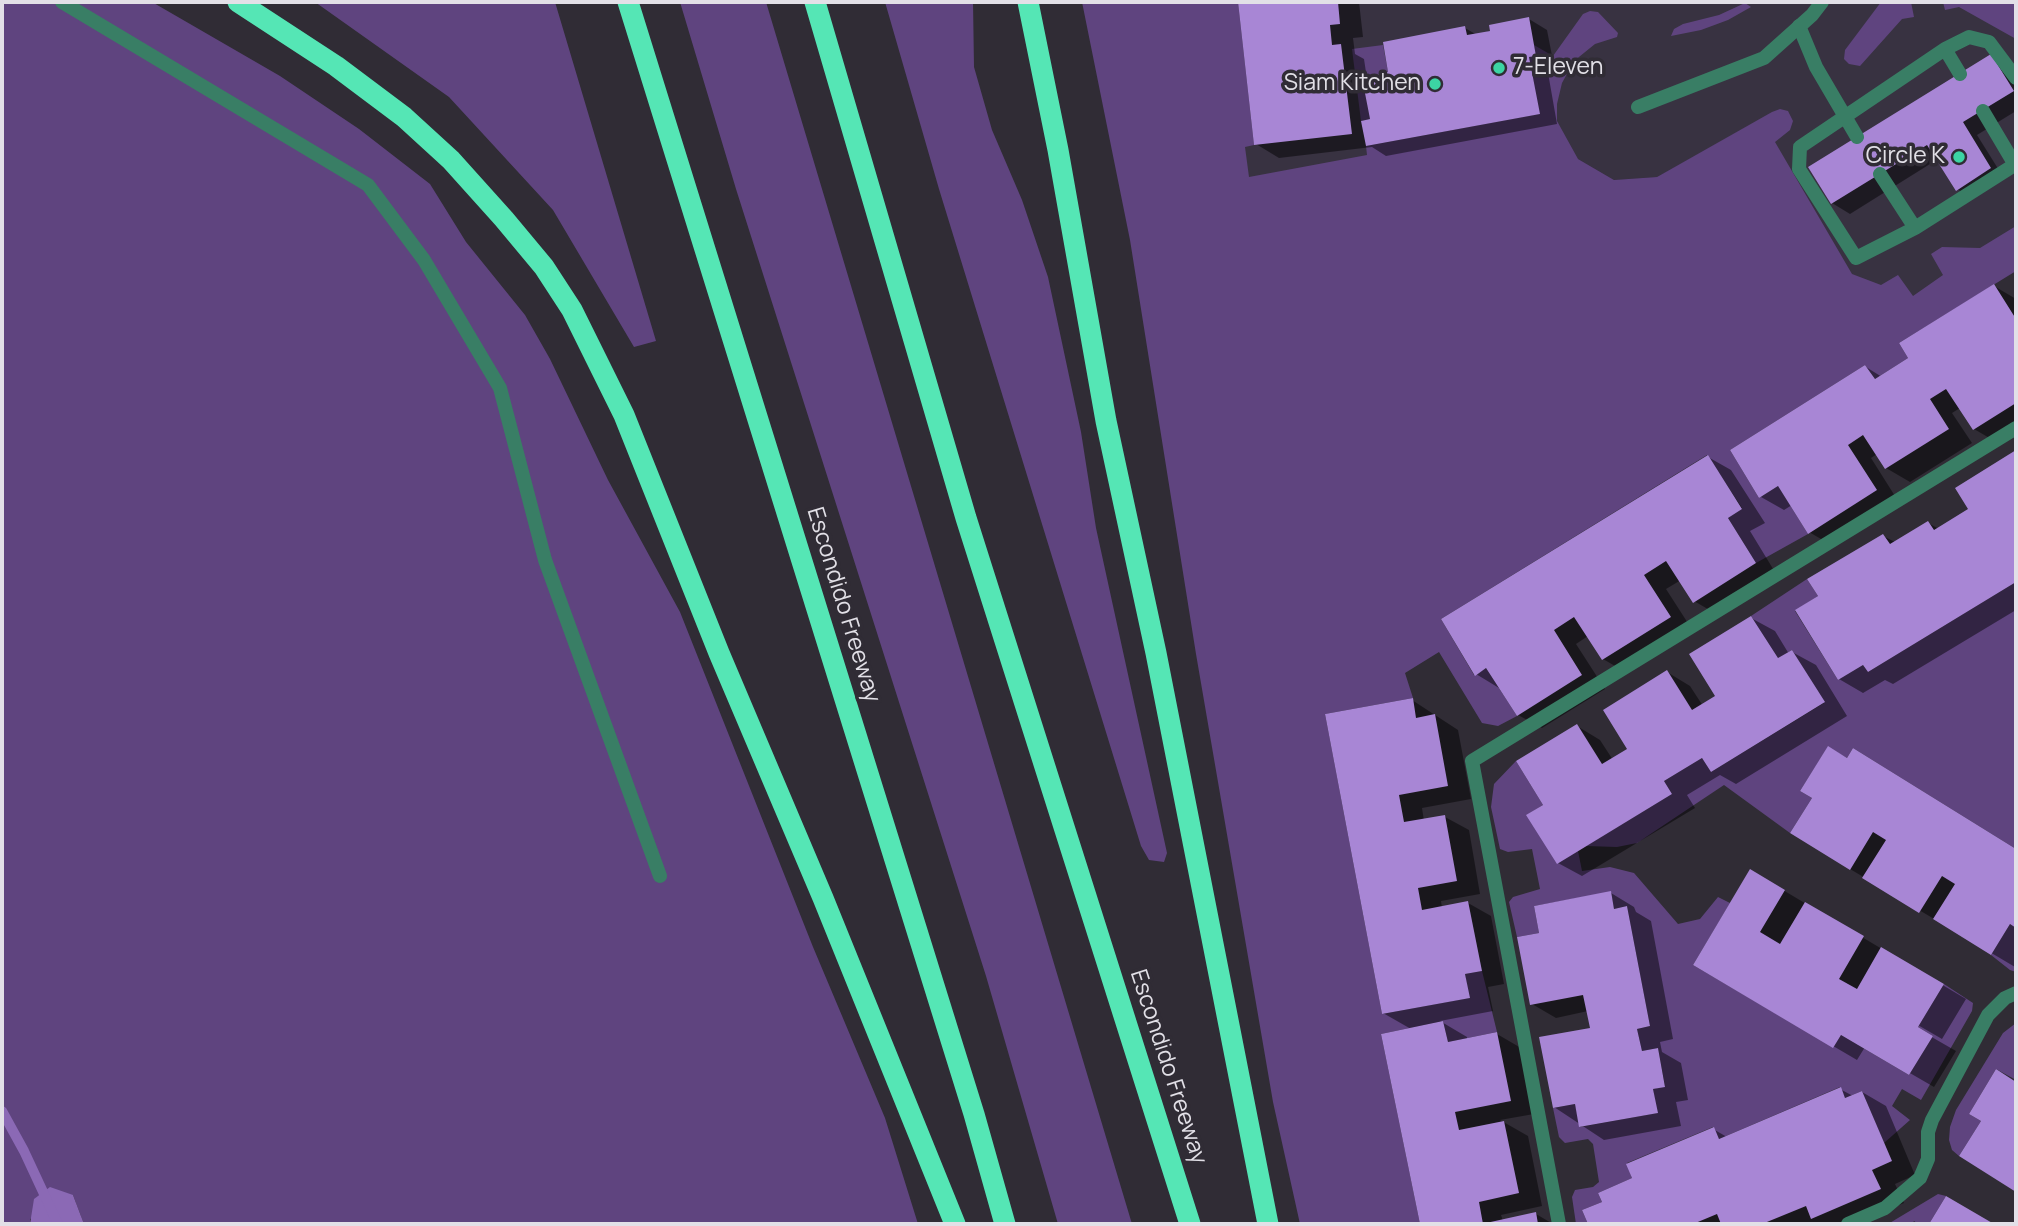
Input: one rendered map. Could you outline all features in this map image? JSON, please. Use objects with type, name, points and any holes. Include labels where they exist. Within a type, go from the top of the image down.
[{"type":"highway","points":[[238,2],[336,66],[413,126],[451,160],[544,267],[572,310],[624,415],[719,653],[823,898],[955,1224]]},
{"type":"highway","name":"Escondido Freeway","points":[[628,2],[974,1114],[1005,1224]]},
{"type":"highway","name":"Escondido Freeway","points":[[815,2],[965,518],[1191,1224]]},
{"type":"highway","points":[[1028,2],[1107,421],[1156,653],[1268,1224]]},
{"type":"street","points":[[62,2],[368,185],[424,260],[500,388],[545,560],[660,876]]},
{"type":"street","points":[[1638,107],[1764,58],[1812,15],[1822,2]]},
{"type":"street","points":[[1799,26],[1816,67],[1857,137]]},
{"type":"street","points":[[1983,111],[2016,164],[1915,228],[1856,258],[1799,169],[1800,147],[1945,49],[1969,37],[1989,42],[2016,78]]},
{"type":"street","points":[[1945,49],[1960,74]]},
{"type":"street","points":[[1880,173],[1915,228]]},
{"type":"street","points":[[1559,1224],[1472,761],[2016,428]]},
{"type":"street","points":[[1848,1224],[1885,1208],[1920,1178],[1928,1159],[1928,1132],[1932,1120],[1989,1015],[2005,998],[2016,993]]},
{"type":"shaded area","points":[[2,2],[152,2],[280,76],[359,129],[430,184],[466,242],[525,315],[550,359],[608,480],[680,612],[813,947],[885,1118],[918,1224],[84,1224],[73,1195],[30,1219],[30,1224],[2,1224]]},
{"type":"shaded area","points":[[315,2],[555,2],[656,341],[634,347],[553,210],[449,97]]},
{"type":"shaded area","points":[[680,2],[766,2],[1132,1224],[1058,1224],[986,976],[736,189]]},
{"type":"shaded area","points":[[885,2],[973,2],[974,67],[992,130],[1022,200],[1048,277],[1081,432],[1096,528],[1167,853],[1164,862],[1149,860],[1141,846],[939,189]]},
{"type":"shaded area","points":[[1082,2],[1238,2],[1254,145],[1245,147],[1249,177],[1367,155],[1366,146],[1539,114],[1529,57],[1536,56],[1534,45],[1553,56],[1583,14],[1590,11],[1598,12],[1618,33],[1617,37],[1595,44],[1574,61],[1562,83],[1557,104],[1557,121],[1578,159],[1614,180],[1657,177],[1780,109],[1788,111],[1793,121],[1790,130],[1775,142],[1852,274],[1881,285],[1898,275],[1913,296],[1943,275],[1931,254],[1942,247],[1980,248],[2016,226],[2016,271],[1899,343],[1908,358],[1875,379],[1865,365],[1730,450],[1759,498],[1778,486],[1808,534],[1756,563],[1728,518],[1742,508],[1707,455],[1441,619],[1474,675],[1486,668],[1517,716],[1498,726],[1482,723],[1439,652],[1405,673],[1413,698],[1325,714],[1382,1014],[1469,998],[1465,974],[1482,971],[1497,1032],[1448,1042],[1443,1021],[1381,1034],[1420,1224],[1300,1224],[1273,1102],[1196,654],[1130,240]]},
{"type":"shaded area","points":[[1219,2],[2013,2],[2016,3],[2016,259],[1883,343],[1752,124],[1657,177],[1614,180],[1578,159],[1241,187]]},
{"type":"shaded area","points":[[1881,2],[1911,2],[1914,17],[1902,19],[1860,66],[1849,64],[1844,59],[1845,50]]},
{"type":"shaded area","points":[[1943,2],[2016,3],[2016,39],[1959,7],[1945,10]]},
{"type":"shaded area","points":[[1745,3],[1751,7],[1728,20],[1701,30],[1671,36],[1674,29],[1683,24],[1719,15]]},
{"type":"shaded area","points":[[1383,45],[1388,72],[1362,78],[1370,119],[1361,121],[1352,49]]},
{"type":"shaded area","points":[[1807,579],[1818,596],[1795,611],[1838,680],[1863,665],[1868,672],[2016,582],[2016,849],[1853,748],[1847,758],[1828,747],[1800,791],[1812,798],[1790,833],[1724,785],[1637,843],[1617,847],[1586,846],[1672,794],[1664,781],[1702,758],[1711,772],[1824,703],[1792,650],[1778,658],[1751,616]]},
{"type":"shaded area","points":[[1516,761],[1543,805],[1527,815],[1578,851],[1582,871],[1610,867],[1634,873],[1678,924],[1700,919],[1718,897],[1730,903],[1693,965],[1833,1047],[1841,1035],[1909,1075],[1933,1036],[1918,1027],[1944,984],[1973,1003],[1972,1011],[1921,1100],[1902,1089],[1892,1106],[1910,1120],[1884,1143],[1862,1091],[1845,1098],[1840,1087],[1719,1139],[1713,1127],[1627,1163],[1632,1178],[1598,1193],[1602,1202],[1582,1210],[1588,1224],[1576,1224],[1572,1197],[1575,1190],[1593,1187],[1599,1182],[1593,1144],[1588,1139],[1565,1143],[1559,1137],[1553,1108],[1575,1104],[1580,1127],[1657,1113],[1653,1089],[1665,1086],[1658,1048],[1642,1051],[1637,1029],[1650,1026],[1627,906],[1614,909],[1611,892],[1534,906],[1539,933],[1517,937],[1509,902],[1513,897],[1540,889],[1532,849],[1508,852],[1500,849],[1491,807],[1494,784]]},
{"type":"shaded area","points":[[2010,924],[2016,928],[2016,972],[1991,955]]},
{"type":"shaded area","points":[[2016,1023],[2016,1080],[1996,1069],[1969,1114],[1981,1121],[1959,1156],[1952,1150],[1949,1140],[1956,1110],[2003,1033]]},
{"type":"shaded area","points":[[50,1187],[73,1195],[84,1224],[30,1224],[34,1199]]},
{"type":"shaded area","points":[[1938,1194],[1946,1196],[1929,1224],[1918,1224],[1914,1221],[1912,1224],[1888,1224]]},
{"type":"building","points":[[1238,2],[1338,2],[1340,24],[1330,25],[1332,45],[1341,44],[1352,134],[1254,145]]},
{"type":"building","points":[[1529,17],[1536,56],[1529,57],[1540,114],[1366,146],[1361,121],[1370,119],[1362,78],[1388,72],[1383,42],[1465,26],[1467,35],[1490,31],[1489,25]]},
{"type":"building","points":[[1991,54],[2014,91],[1963,122],[1991,168],[1956,191],[1927,145],[1831,204],[1808,167]]},
{"type":"building","points":[[1994,284],[2016,319],[2016,403],[1973,430],[1946,389],[1930,399],[1949,429],[1885,469],[1863,435],[1848,445],[1877,490],[1808,534],[1778,486],[1759,498],[1730,450],[1865,365],[1875,379],[1908,358],[1899,343]]},
{"type":"building","points":[[2016,450],[2016,582],[1868,672],[1863,665],[1838,680],[1795,610],[1818,596],[1807,579],[1883,534],[1890,544],[1928,521],[1934,530],[1968,509],[1955,488]]},
{"type":"building","points":[[1708,455],[1742,509],[1728,518],[1756,563],[1693,603],[1666,561],[1644,575],[1671,617],[1602,660],[1574,617],[1554,630],[1582,675],[1517,716],[1486,668],[1475,676],[1441,619]]},
{"type":"building","points":[[1751,616],[1778,658],[1792,650],[1825,702],[1711,772],[1702,758],[1664,781],[1672,794],[1557,864],[1526,815],[1543,805],[1516,761],[1577,724],[1602,764],[1627,749],[1603,710],[1667,670],[1692,710],[1715,696],[1689,654]]},
{"type":"building","points":[[1413,698],[1416,718],[1435,714],[1448,786],[1399,795],[1404,822],[1445,815],[1457,881],[1418,888],[1422,910],[1468,901],[1482,971],[1465,974],[1470,998],[1382,1014],[1325,714]]},
{"type":"building","points":[[1828,746],[1847,758],[1853,748],[2016,849],[2016,928],[2010,924],[1991,955],[1933,919],[1955,884],[1942,876],[1919,913],[1862,878],[1886,840],[1873,832],[1850,870],[1790,833],[1812,798],[1800,791]]},
{"type":"building","points":[[1750,869],[1785,890],[1760,932],[1780,944],[1805,902],[1864,936],[1839,979],[1857,989],[1881,947],[1944,984],[1918,1027],[1933,1036],[1909,1075],[1841,1035],[1833,1048],[1693,965]]},
{"type":"building","points":[[1611,891],[1614,909],[1627,906],[1650,1026],[1637,1029],[1642,1051],[1658,1048],[1665,1087],[1653,1089],[1658,1113],[1579,1127],[1575,1104],[1553,1108],[1539,1037],[1590,1028],[1583,995],[1530,1005],[1517,937],[1539,933],[1534,906]]},
{"type":"building","points":[[1443,1021],[1448,1042],[1497,1032],[1511,1101],[1455,1112],[1459,1130],[1504,1121],[1519,1193],[1479,1202],[1483,1224],[1420,1224],[1381,1034]]},
{"type":"building","points":[[1996,1069],[2016,1082],[2016,1192],[1959,1156],[1981,1121],[1969,1114]]},
{"type":"building","points":[[1841,1087],[1845,1098],[1862,1091],[1892,1161],[1872,1170],[1881,1189],[1811,1219],[1806,1206],[1762,1224],[1721,1224],[1717,1214],[1693,1224],[1588,1224],[1582,1210],[1602,1202],[1598,1193],[1632,1178],[1626,1164],[1714,1127],[1719,1139]]},
{"type":"building","points":[[1946,1196],[1994,1224],[1929,1224]]},
{"type":"building","points":[[1536,1212],[1538,1224],[1486,1224],[1486,1223]]},
{"type":"waterway","points":[[2,1111],[58,1224]]},
{"type":"place","name":"7-Eleven","points":[[1499,68]]},
{"type":"place","name":"Siam Kitchen","points":[[1435,84]]},
{"type":"place","name":"Circle K","points":[[1959,157]]}]
